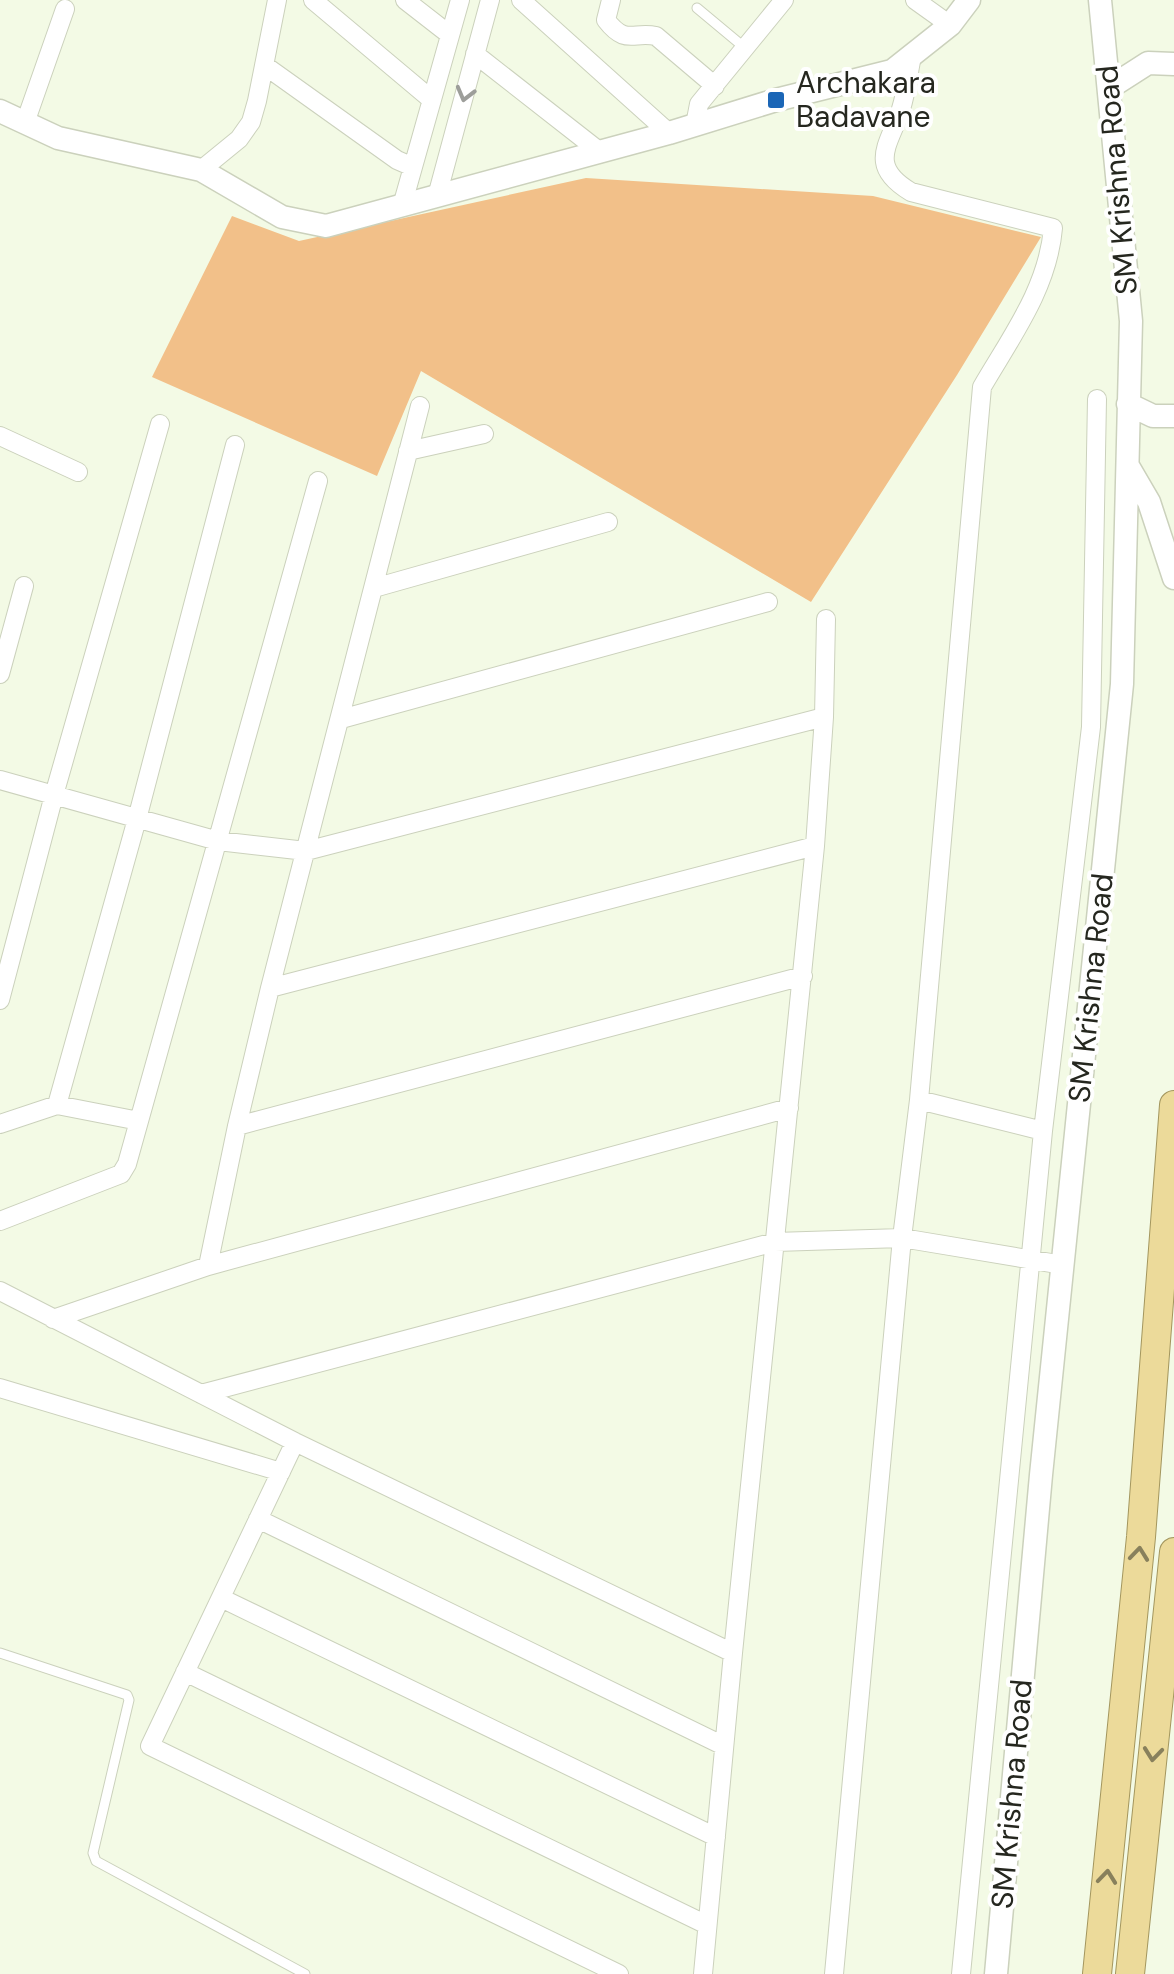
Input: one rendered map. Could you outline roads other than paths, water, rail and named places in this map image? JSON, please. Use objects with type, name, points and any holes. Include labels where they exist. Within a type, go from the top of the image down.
[{"type":"highway","points":[[1097,1974],[1141,1536],[1174,1105]]},
{"type":"highway","points":[[1130,1974],[1174,1552]]},
{"type":"street","points":[[201,170],[239,140],[251,122],[278,0]]},
{"type":"street","points":[[313,0],[432,100]]},
{"type":"street","points":[[406,0],[450,35]]},
{"type":"street","points":[[402,206],[460,0]]},
{"type":"street","points":[[437,196],[490,0]]},
{"type":"street","points":[[611,0],[606,20],[616,32],[630,37],[656,36],[715,86]]},
{"type":"street","points":[[696,126],[698,106],[784,0]]},
{"type":"street","points":[[916,0],[950,25]]},
{"type":"street","points":[[64,9],[8,120],[58,138],[201,170],[282,218],[326,226],[892,71],[950,25],[969,0]]},
{"type":"street","points":[[533,4],[669,134]]},
{"type":"street","name":"SM Krishna Road","points":[[996,1974],[1122,684],[1131,321],[1103,6]]},
{"type":"street","points":[[475,54],[600,151]]},
{"type":"street","points":[[834,1974],[902,1238],[919,1100],[982,386],[1034,298],[1051,252],[1053,228],[911,192],[898,184],[884,157],[886,142],[900,112],[911,61]]},
{"type":"street","points":[[1109,88],[1148,62],[1174,64]]},
{"type":"street","points":[[264,65],[397,160],[413,167]]},
{"type":"street","points":[[961,1974],[1043,1130],[1091,727],[1098,399]]},
{"type":"street","points":[[1128,404],[1153,416],[1174,416]]},
{"type":"street","points":[[208,1266],[270,988],[420,406]]},
{"type":"street","points":[[0,1000],[160,424]]},
{"type":"street","points":[[408,451],[484,434]]},
{"type":"street","points":[[0,436],[78,472]]},
{"type":"street","points":[[57,1105],[236,445]]},
{"type":"street","points":[[1127,464],[1149,502],[1174,578]]},
{"type":"street","points":[[0,1220],[121,1174],[133,1146],[318,481]]},
{"type":"street","points":[[374,588],[608,522]]},
{"type":"street","points":[[0,674],[24,586]]},
{"type":"street","points":[[341,719],[768,602]]},
{"type":"street","points":[[702,1974],[816,846],[826,619]]},
{"type":"street","points":[[0,780],[218,841],[306,851],[824,717]]},
{"type":"street","points":[[270,988],[816,846]]},
{"type":"street","points":[[237,1126],[803,976]]},
{"type":"street","points":[[919,1100],[1043,1130]]},
{"type":"street","points":[[0,1124],[57,1105],[139,1122]]},
{"type":"street","points":[[53,1319],[208,1266],[789,1108]]},
{"type":"street","points":[[201,1394],[775,1242],[902,1238],[1063,1265]]},
{"type":"street","points":[[0,1292],[295,1442],[732,1653]]},
{"type":"street","points":[[0,1388],[281,1472]]},
{"type":"street","points":[[295,1442],[150,1746],[619,1974]]},
{"type":"street","points":[[258,1519],[724,1746]]},
{"type":"street","points":[[221,1598],[716,1837]]},
{"type":"street","points":[[185,1672],[707,1926]]},
{"type":"lane","points":[[698,8],[746,48]]},
{"type":"lane","points":[[0,1654],[127,1695],[129,1700],[93,1854],[96,1861],[304,1974]]},
{"type":"place","name":"Archakara Badavane","points":[[776,100]]}]
